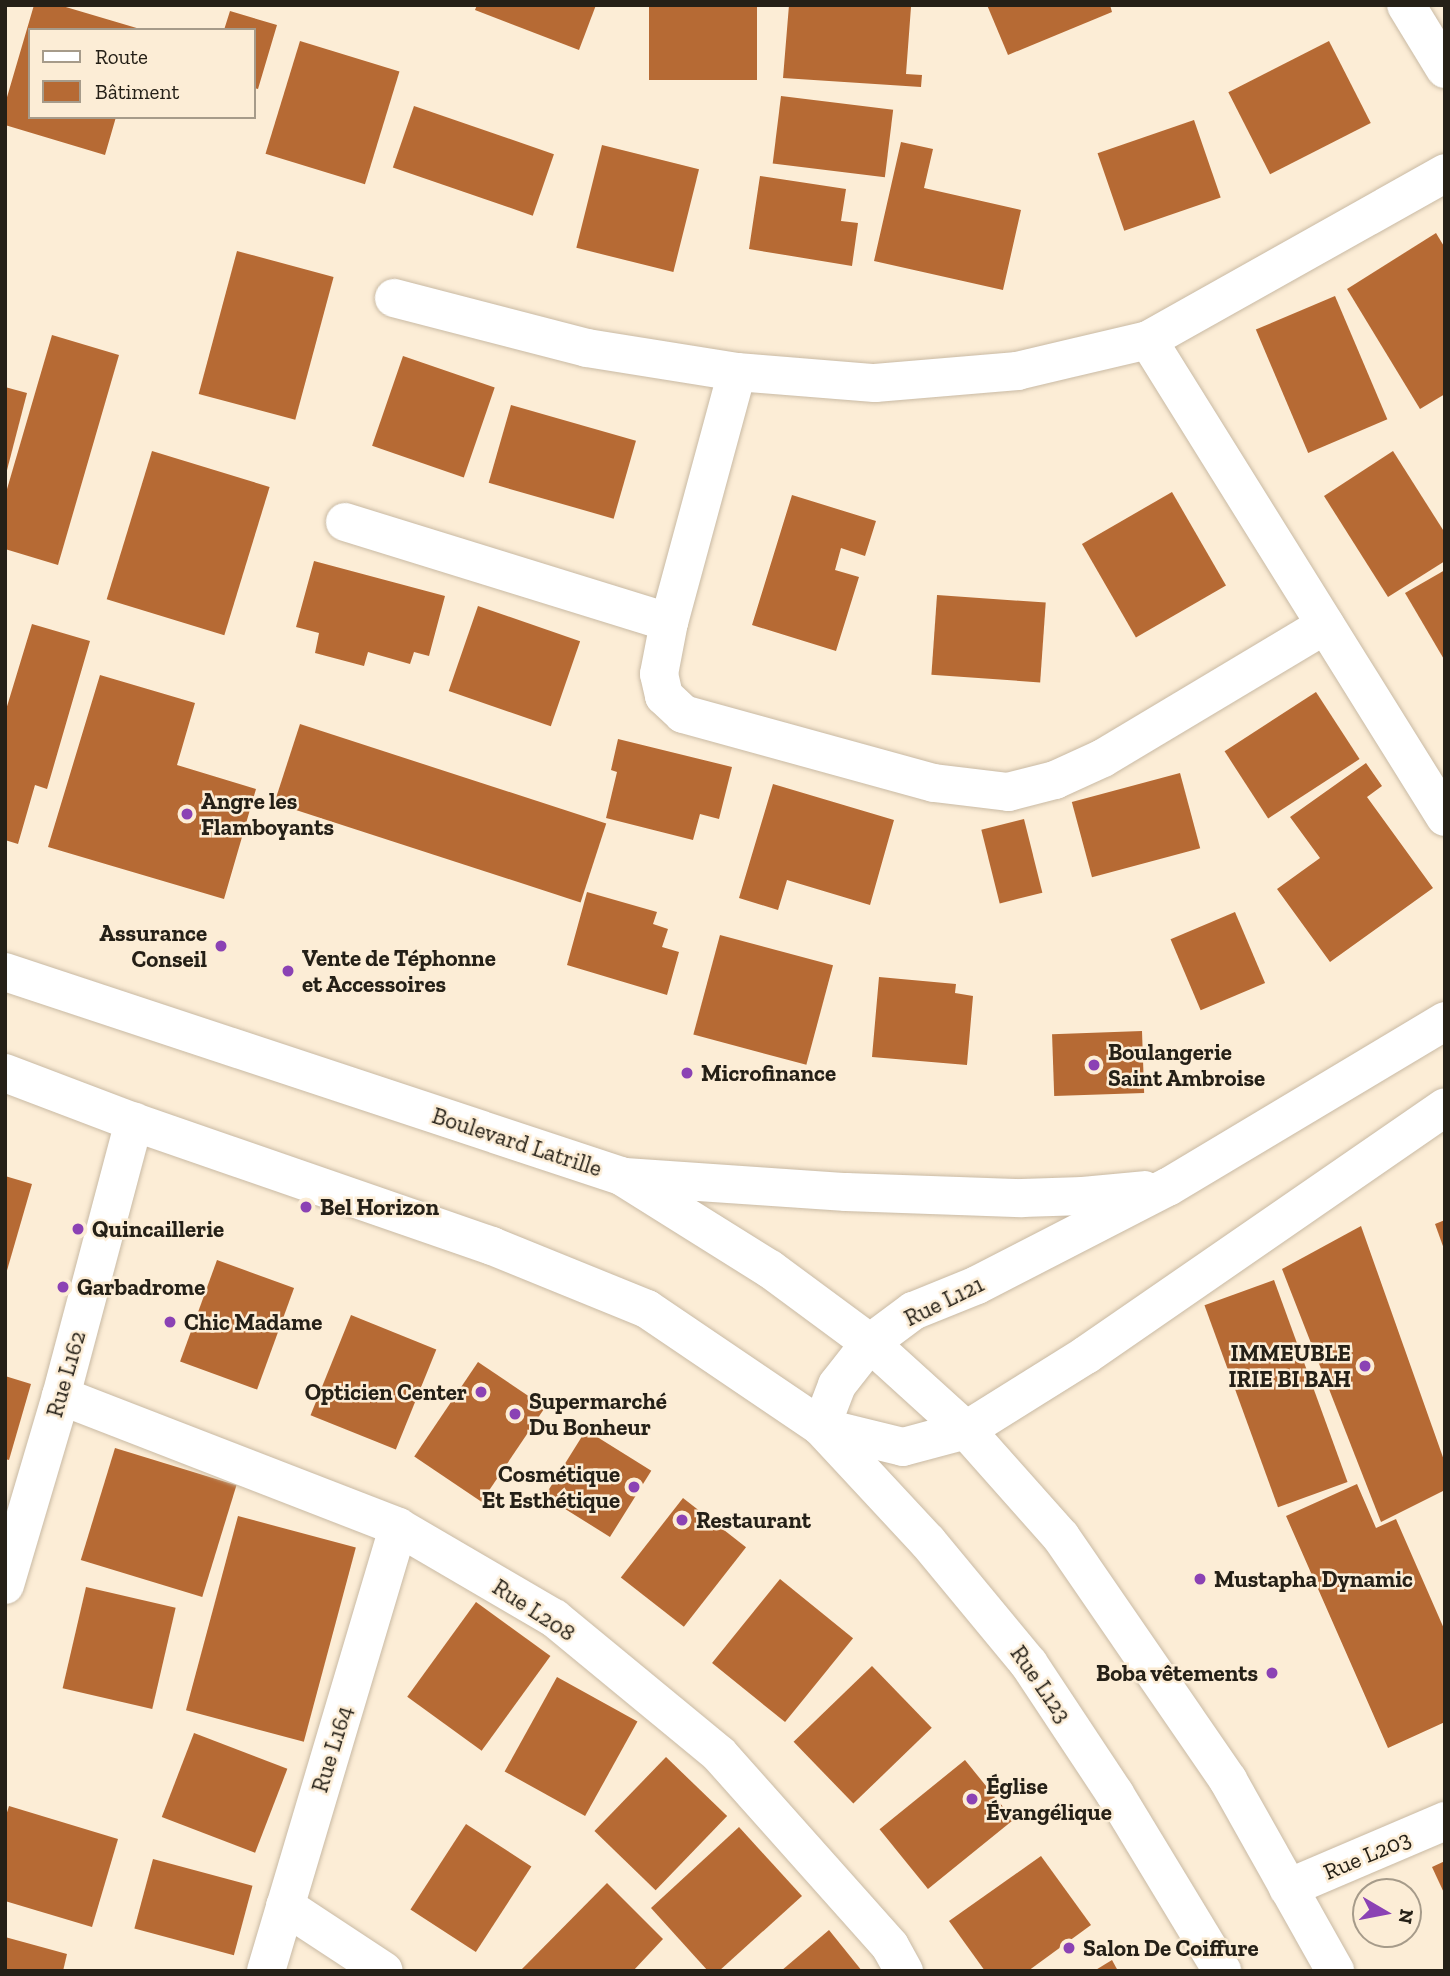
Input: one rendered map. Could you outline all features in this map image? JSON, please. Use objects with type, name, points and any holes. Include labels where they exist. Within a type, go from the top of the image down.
[{"type":"street","points":[[1406,5],[1445,68]]},
{"type":"street","points":[[394,298],[587,348],[737,372],[875,383],[1017,371],[1148,340],[1445,173]]},
{"type":"street","points":[[1148,340],[1445,817]]},
{"type":"street","points":[[737,372],[669,622],[659,674],[664,696],[683,714],[934,783],[1007,792],[1055,780],[1103,758],[1325,625]]},
{"type":"street","points":[[345,522],[669,622]]},
{"type":"street","name":"Boulevard Latrille","points":[[5,972],[621,1177],[770,1269],[870,1343],[966,1430]]},
{"type":"street","name":"Rue L121","points":[[821,1427],[837,1385],[870,1343],[913,1311],[977,1285],[1168,1187],[1445,1021]]},
{"type":"street","points":[[5,1073],[134,1122],[492,1246],[647,1309],[821,1427],[903,1447],[966,1430],[1086,1355],[1445,1107]]},
{"type":"street","name":"Rue L162","points":[[5,1585],[61,1396],[134,1122]]},
{"type":"street","points":[[621,1177],[846,1192],[1022,1198],[1083,1196],[1168,1187]]},
{"type":"street","name":"Rue L208","points":[[61,1396],[398,1527],[554,1618],[719,1754],[890,1946],[904,1971]]},
{"type":"street","name":"Rue L123","points":[[821,1427],[928,1542],[1030,1664],[1115,1794],[1222,1971]]},
{"type":"street","points":[[966,1430],[1060,1537],[1141,1649],[1228,1780],[1335,1971]]},
{"type":"street","name":"Rue L164","points":[[266,1971],[398,1527]]},
{"type":"street","name":"Rue L203","points":[[1289,1888],[1445,1821]]},
{"type":"street","points":[[285,1906],[384,1971]]},
{"type":"building","points":[[34,5],[59,5],[137,28],[28,28],[28,119],[115,119],[105,155],[5,125],[5,104]]},
{"type":"building","points":[[477,5],[596,5],[579,50],[475,10]]},
{"type":"building","points":[[649,5],[757,5],[757,80],[649,80]]},
{"type":"building","points":[[789,5],[911,7],[906,74],[922,75],[921,87],[783,78]]},
{"type":"building","points":[[987,5],[1110,5],[1112,12],[1008,55]]},
{"type":"building","points":[[230,11],[277,25],[258,89],[256,28],[225,28]]},
{"type":"building","points":[[300,41],[399,71],[365,184],[266,154]]},
{"type":"building","points":[[1329,41],[1371,123],[1270,174],[1228,92]]},
{"type":"building","points":[[781,96],[893,110],[885,177],[773,163]]},
{"type":"building","points":[[414,106],[554,154],[533,216],[393,167]]},
{"type":"building","points":[[1194,120],[1221,198],[1124,231],[1098,153]]},
{"type":"building","points":[[901,142],[933,149],[924,188],[1021,210],[1003,290],[874,261]]},
{"type":"building","points":[[602,145],[699,169],[673,272],[576,248]]},
{"type":"building","points":[[760,176],[846,189],[841,221],[858,223],[852,266],[749,249]]},
{"type":"building","points":[[1436,233],[1445,248],[1445,394],[1420,409],[1347,289]]},
{"type":"building","points":[[237,251],[334,277],[295,420],[199,394]]},
{"type":"building","points":[[1335,296],[1387,419],[1308,453],[1256,330]]},
{"type":"building","points":[[52,335],[119,355],[58,565],[5,549],[5,496]]},
{"type":"building","points":[[403,356],[495,388],[464,477],[372,446]]},
{"type":"building","points":[[5,387],[27,393],[6,474],[5,474]]},
{"type":"building","points":[[511,405],[636,441],[614,519],[489,483]]},
{"type":"building","points":[[152,451],[270,487],[224,635],[107,599]]},
{"type":"building","points":[[1393,451],[1445,533],[1445,561],[1388,597],[1324,496]]},
{"type":"building","points":[[1172,492],[1226,586],[1136,638],[1082,544]]},
{"type":"building","points":[[792,495],[876,521],[865,556],[841,548],[835,570],[859,577],[836,651],[752,625]]},
{"type":"building","points":[[314,561],[445,596],[429,656],[414,652],[410,664],[368,652],[364,666],[315,653],[319,633],[296,627]]},
{"type":"building","points":[[1445,570],[1445,661],[1405,593]]},
{"type":"building","points":[[937,595],[1046,603],[1040,682],[931,675]]},
{"type":"building","points":[[478,606],[580,641],[551,726],[449,691]]},
{"type":"building","points":[[32,624],[90,641],[47,789],[35,785],[18,844],[5,840],[5,713]]},
{"type":"building","points":[[100,675],[195,703],[177,765],[256,789],[224,899],[48,847]]},
{"type":"building","points":[[1316,692],[1360,759],[1268,818],[1225,751]]},
{"type":"building","points":[[300,724],[606,824],[581,902],[274,803]]},
{"type":"building","points":[[618,739],[732,767],[719,819],[700,814],[693,840],[606,818],[617,772],[611,770]]},
{"type":"building","points":[[1366,763],[1382,786],[1367,797],[1433,888],[1330,962],[1277,889],[1320,858],[1290,817]]},
{"type":"building","points":[[1180,773],[1200,848],[1092,877],[1072,802]]},
{"type":"building","points":[[773,784],[894,820],[870,905],[787,880],[778,910],[739,898]]},
{"type":"building","points":[[1024,819],[1042,893],[1000,903],[981,830]]},
{"type":"building","points":[[587,892],[657,912],[653,924],[668,929],[662,947],[679,952],[667,995],[567,965]]},
{"type":"building","points":[[1235,912],[1265,983],[1201,1010],[1171,939]]},
{"type":"building","points":[[720,935],[833,965],[806,1065],[693,1034]]},
{"type":"building","points":[[879,977],[956,984],[955,993],[973,996],[967,1065],[872,1057]]},
{"type":"building","points":[[1142,1031],[1144,1093],[1054,1096],[1052,1034]]},
{"type":"building","points":[[5,1176],[32,1184],[6,1274],[5,1274]]},
{"type":"building","points":[[1445,1220],[1445,1249],[1444,1249],[1435,1224]]},
{"type":"building","name":"IMMEUBLE IRIE BI BAH","points":[[1361,1226],[1445,1463],[1445,1490],[1381,1522],[1282,1269]]},
{"type":"building","points":[[217,1260],[294,1288],[257,1390],[180,1361]]},
{"type":"building","points":[[1274,1280],[1348,1482],[1278,1507],[1204,1305]]},
{"type":"building","points":[[351,1315],[436,1349],[396,1450],[311,1415]]},
{"type":"building","points":[[478,1362],[545,1407],[481,1502],[414,1457]]},
{"type":"building","points":[[5,1376],[31,1384],[9,1460],[5,1459]]},
{"type":"building","points":[[586,1430],[651,1471],[610,1537],[545,1496]]},
{"type":"building","points":[[115,1448],[236,1485],[202,1597],[81,1560]]},
{"type":"building","points":[[1357,1484],[1376,1528],[1396,1519],[1445,1631],[1445,1722],[1388,1748],[1286,1516]]},
{"type":"building","points":[[683,1498],[746,1547],[684,1627],[621,1578]]},
{"type":"building","points":[[238,1516],[356,1548],[304,1742],[186,1710]]},
{"type":"building","points":[[780,1579],[853,1638],[785,1722],[712,1663]]},
{"type":"building","points":[[86,1587],[176,1608],[152,1709],[63,1688]]},
{"type":"building","points":[[476,1602],[550,1656],[482,1751],[407,1697]]},
{"type":"building","points":[[872,1666],[932,1728],[853,1804],[794,1742]]},
{"type":"building","points":[[557,1677],[637,1722],[585,1816],[505,1771]]},
{"type":"building","points":[[194,1733],[287,1769],[255,1853],[162,1817]]},
{"type":"building","points":[[666,1757],[727,1816],[656,1890],[594,1831]]},
{"type":"building","points":[[965,1760],[1013,1820],[928,1889],[880,1829]]},
{"type":"building","points":[[9,1806],[118,1839],[92,1927],[5,1901],[5,1819]]},
{"type":"building","points":[[466,1824],[531,1866],[476,1952],[410,1910]]},
{"type":"building","points":[[739,1827],[802,1896],[719,1971],[708,1971],[651,1908]]},
{"type":"building","points":[[1041,1856],[1091,1925],[1028,1971],[985,1971],[949,1921]]},
{"type":"building","points":[[153,1859],[252,1886],[234,1955],[134,1929]]},
{"type":"building","points":[[1445,1861],[1445,1895],[1432,1867]]},
{"type":"building","points":[[607,1883],[663,1939],[633,1971],[520,1971]]},
{"type":"building","points":[[829,1930],[862,1971],[781,1971]]},
{"type":"building","points":[[5,1937],[67,1954],[63,1971],[5,1971]]},
{"type":"building","points":[[1112,1960],[1118,1971],[1094,1971]]},
{"type":"place","name":"Angre les Flamboyants","points":[[187,814]]},
{"type":"place","name":"Assurance Conseil","points":[[221,946]]},
{"type":"place","name":"Vente de Téphonne et Accessoires","points":[[288,971]]},
{"type":"place","name":"Boulangerie Saint Ambroise","points":[[1094,1065]]},
{"type":"place","name":"Microfinance","points":[[687,1073]]},
{"type":"place","name":"Bel Horizon","points":[[306,1207]]},
{"type":"place","name":"Quincaillerie","points":[[78,1229]]},
{"type":"place","name":"Garbadrome","points":[[63,1287]]},
{"type":"place","name":"Chic Madame","points":[[170,1322]]},
{"type":"place","name":"IMMEUBLE IRIE BI BAH","points":[[1365,1366]]},
{"type":"place","name":"Opticien Center","points":[[481,1392]]},
{"type":"place","name":"Supermarché Du Bonheur","points":[[515,1414]]},
{"type":"place","name":"Cosmétique Et Esthétique","points":[[634,1487]]},
{"type":"place","name":"Restaurant","points":[[682,1520]]},
{"type":"place","name":"Mustapha Dynamic","points":[[1200,1579]]},
{"type":"place","name":"Boba vêtements","points":[[1272,1673]]},
{"type":"place","name":"Église Évangélique","points":[[972,1799]]},
{"type":"place","name":"Salon De Coiffure","points":[[1069,1948]]}]
